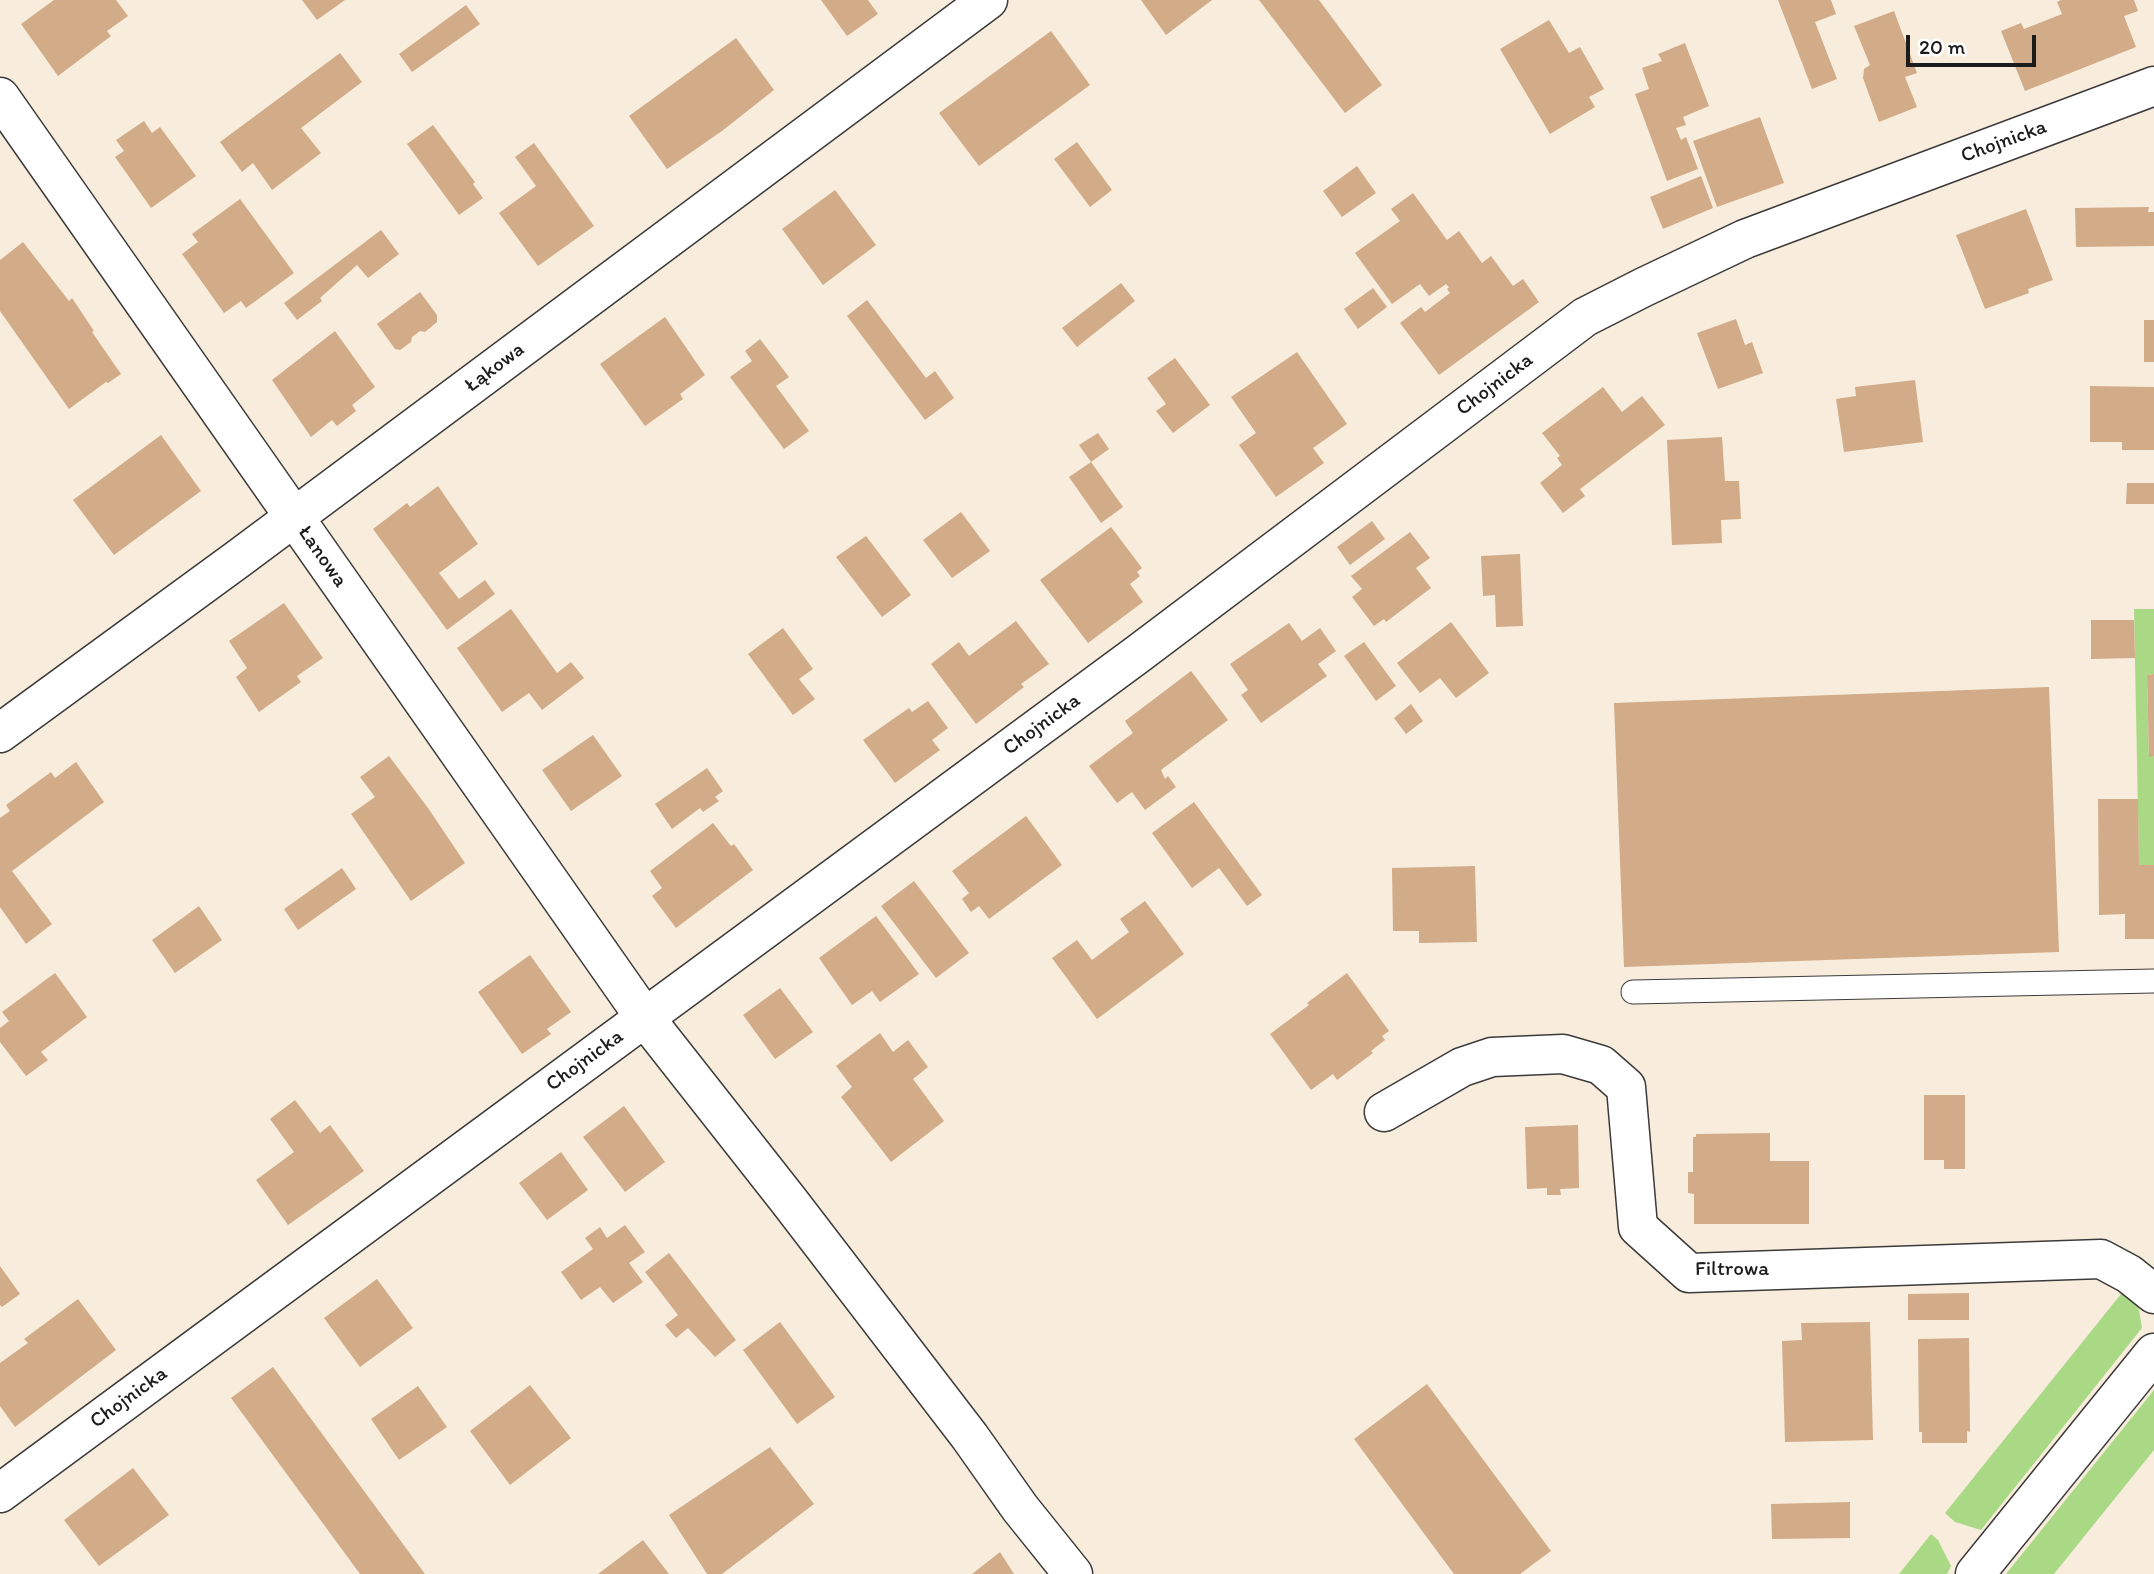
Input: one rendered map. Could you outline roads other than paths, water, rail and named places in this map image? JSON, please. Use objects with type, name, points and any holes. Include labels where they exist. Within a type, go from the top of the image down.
[{"type":"street","name":"Łąkowa","points":[[0,733],[988,0]]},
{"type":"street","name":"Chojnicka","points":[[0,1493],[1138,654],[1585,317],[1745,239],[2154,86]]},
{"type":"street","name":"Łanowa","points":[[0,97],[645,1017],[806,1223],[970,1437],[1020,1508],[1073,1574]]},
{"type":"street","name":"Filtrowa","points":[[1384,1112],[1462,1067],[1492,1057],[1563,1054],[1601,1065],[1626,1087],[1638,1227],[1689,1273],[2101,1259],[2129,1274],[2154,1294]]},
{"type":"street","points":[[1975,1574],[2154,1353]]},
{"type":"lane","points":[[1633,992],[2154,981]]}]
